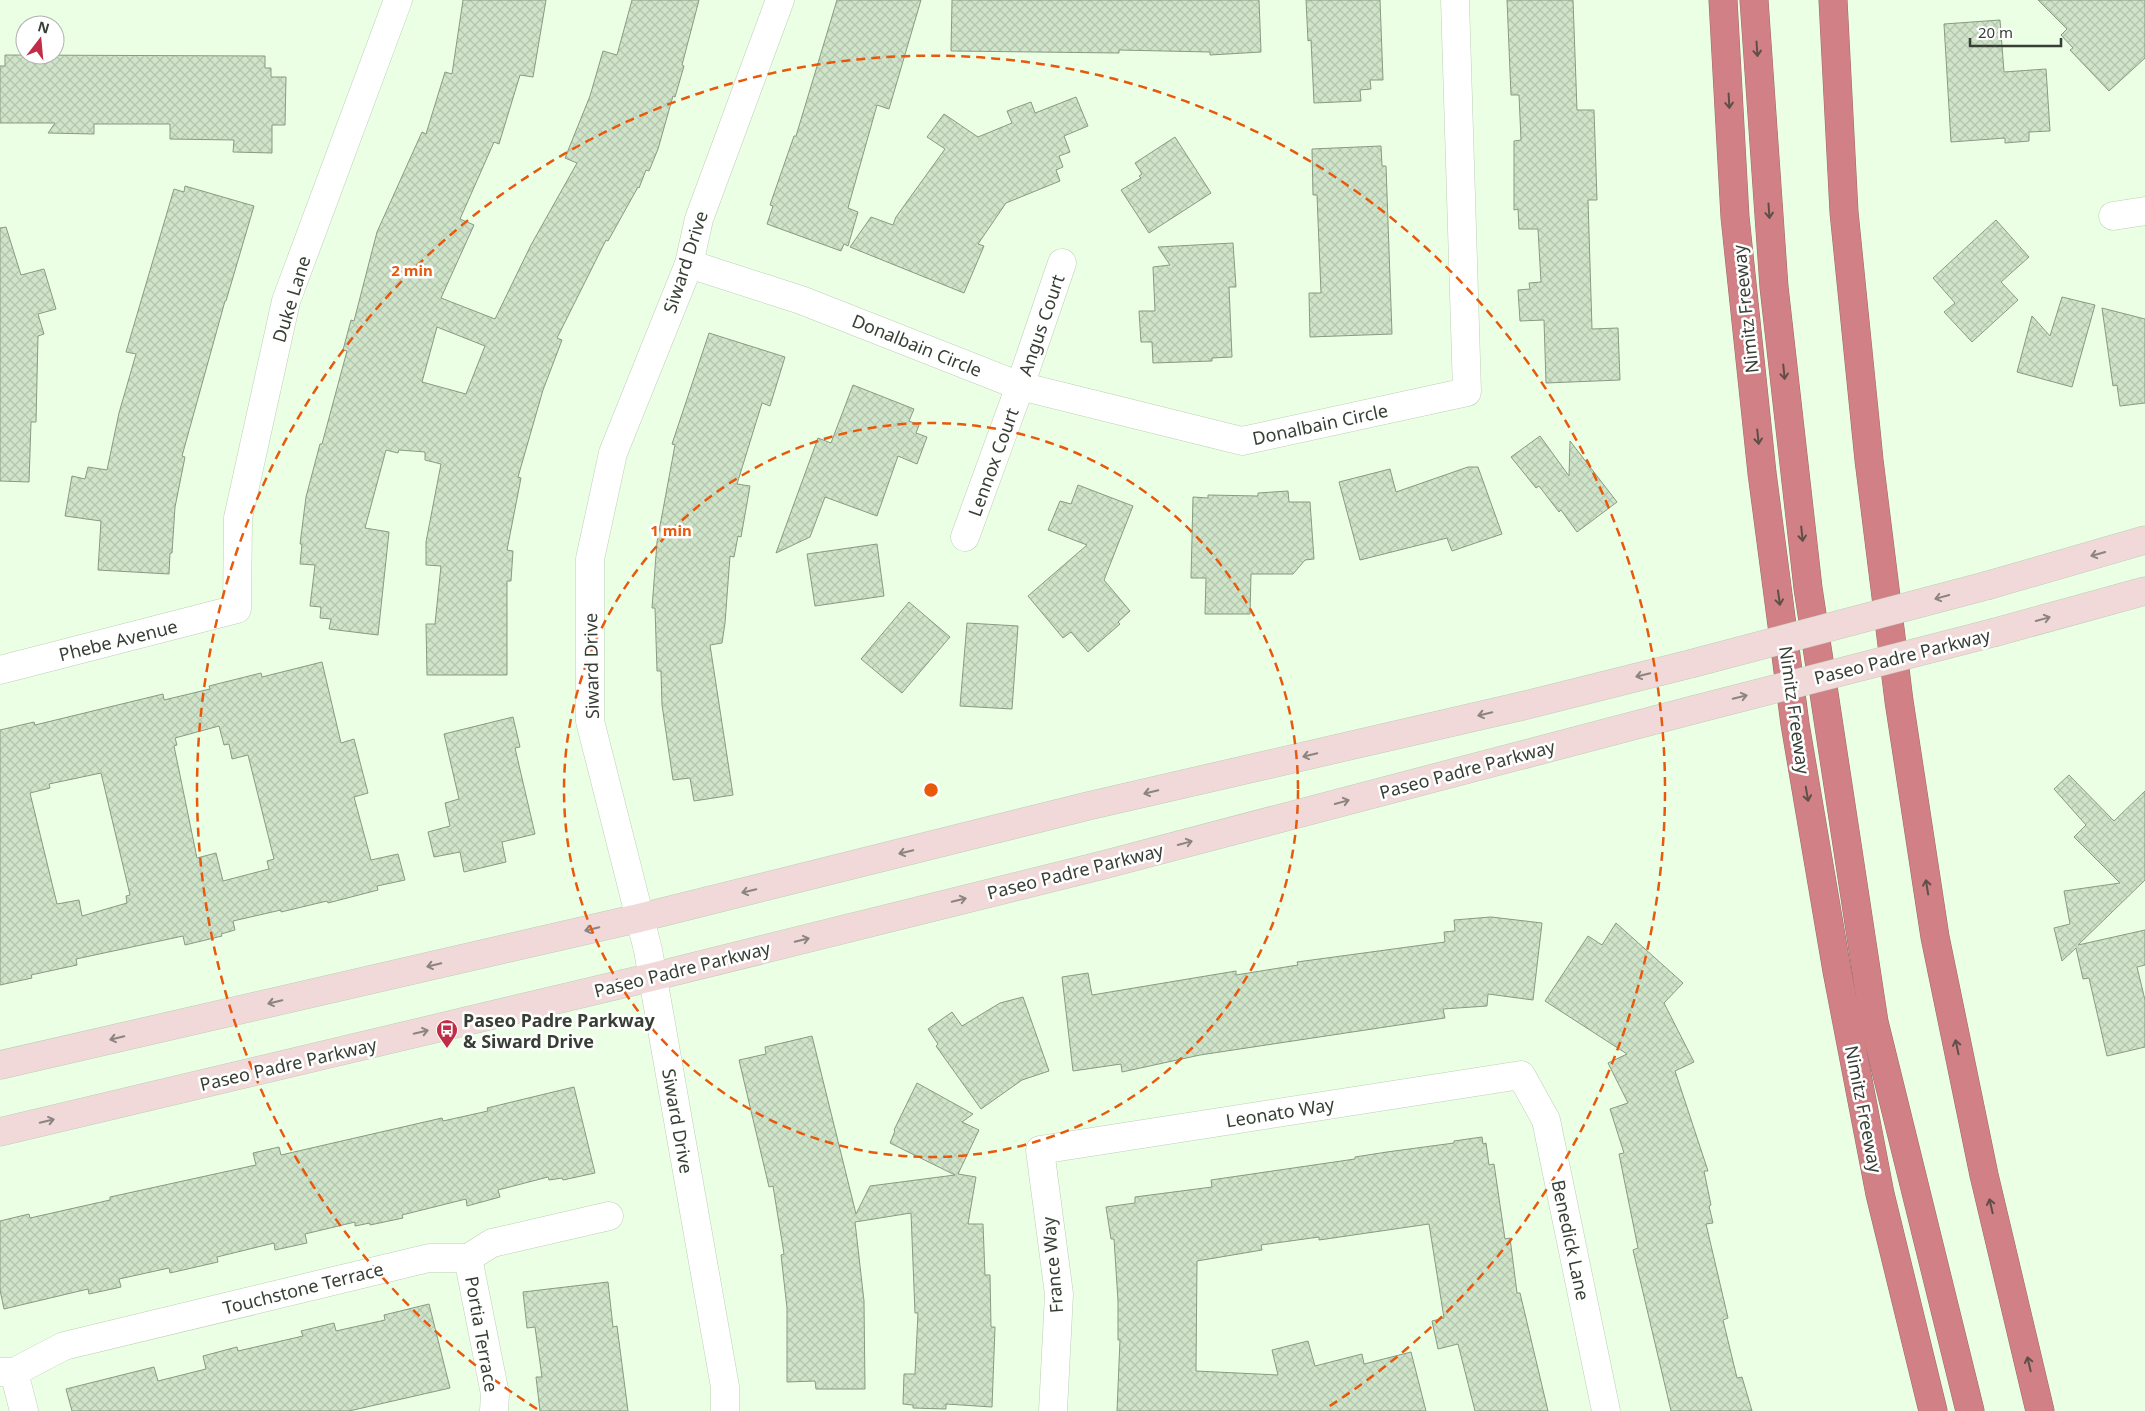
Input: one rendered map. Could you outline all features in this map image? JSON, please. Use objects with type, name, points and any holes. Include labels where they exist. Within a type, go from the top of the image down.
[{"type":"highway","name":"Nimitz Freeway","points":[[1723,0],[1735,217],[1762,473],[1795,724],[1837,971],[1880,1194],[1933,1411]]},
{"type":"highway","points":[[1754,0],[1774,287],[1806,569],[1874,1022],[1970,1411]]},
{"type":"highway","points":[[1833,0],[1844,212],[1869,460],[1899,701],[1937,946],[1984,1175],[2040,1411]]},
{"type":"main road","points":[[0,1065],[639,918],[1088,806],[1522,706],[1989,585],[2145,540]]},
{"type":"main road","name":"Paseo Padre Parkway","points":[[0,1132],[652,977],[1103,865],[1996,632],[2145,591]]},
{"type":"street","name":"Duke Lane","points":[[237,610],[238,518],[286,301],[398,0]]},
{"type":"street","name":"Siward Drive","points":[[724,1411],[725,1387],[652,977],[590,721],[590,559],[613,454],[689,264],[698,219],[780,0]]},
{"type":"street","name":"Donalbain Circle","points":[[689,264],[801,300],[1020,386],[1242,441],[1467,392],[1455,0]]},
{"type":"street","points":[[2113,216],[2145,211]]},
{"type":"street","name":"Angus Court","points":[[1020,386],[1062,263]]},
{"type":"street","name":"Lennox Court","points":[[965,537],[1020,386]]},
{"type":"street","name":"Phebe Avenue","points":[[0,670],[237,610]]},
{"type":"street","name":"Leonato Way","points":[[1040,1150],[1521,1075]]},
{"type":"street","name":"Benedick Lane","points":[[1521,1075],[1546,1120],[1606,1411]]},
{"type":"street","name":"France Way","points":[[1040,1150],[1059,1294],[1053,1411]]},
{"type":"street","points":[[468,1258],[492,1243],[609,1216]]},
{"type":"street","name":"Touchstone Terrace","points":[[7,1372],[64,1346],[429,1258],[468,1258]]},
{"type":"street","name":"Portia Terrace","points":[[468,1258],[495,1394],[494,1411]]},
{"type":"street","points":[[7,1372],[24,1411]]},
{"type":"building","points":[[463,0],[546,0],[533,77],[520,75],[499,144],[494,142],[460,219],[474,225],[441,298],[495,319],[531,245],[577,163],[565,158],[590,96],[603,51],[617,55],[632,0],[699,0],[675,97],[673,96],[658,149],[649,171],[646,170],[639,188],[608,241],[606,240],[557,338],[562,340],[543,390],[518,477],[521,478],[507,550],[513,551],[511,581],[507,581],[507,675],[427,675],[426,624],[435,624],[441,566],[426,565],[426,542],[441,464],[425,460],[425,452],[399,450],[398,453],[386,450],[365,528],[389,532],[378,635],[329,629],[331,619],[320,618],[321,607],[310,606],[315,565],[300,564],[302,544],[300,544],[306,497],[347,351],[343,350],[351,320],[354,321],[377,232],[422,132],[426,134],[445,72],[452,74]],"holes":[[[437,327],[485,346],[466,394],[422,382]]]},
{"type":"building","points":[[837,0],[921,0],[889,109],[877,105],[848,208],[858,212],[848,246],[844,244],[841,251],[767,224],[773,206],[770,205],[794,136],[796,136]]},
{"type":"building","points":[[952,0],[1259,0],[1261,52],[1210,55],[1210,52],[1119,50],[1119,53],[951,51]]},
{"type":"building","points":[[1306,0],[1380,0],[1383,80],[1370,80],[1371,89],[1360,90],[1361,101],[1314,103],[1311,40],[1308,41]]},
{"type":"building","points":[[1507,0],[1573,0],[1577,110],[1594,110],[1597,200],[1588,200],[1592,329],[1618,328],[1620,380],[1546,383],[1544,320],[1520,321],[1518,290],[1530,289],[1529,283],[1541,282],[1538,229],[1519,229],[1518,209],[1514,210],[1514,141],[1521,140],[1519,95],[1511,95]]},
{"type":"building","points":[[2038,0],[2145,0],[2145,58],[2109,91],[2070,50],[2073,48],[2061,35],[2067,29]]},
{"type":"building","points":[[2000,20],[2004,72],[2046,69],[2050,131],[2029,132],[2029,141],[2005,143],[2005,138],[1951,142],[1944,24]]},
{"type":"building","points":[[5,55],[15,55],[15,65],[65,65],[65,55],[265,56],[265,68],[271,68],[271,77],[286,77],[285,125],[272,125],[272,153],[233,152],[234,140],[170,139],[170,124],[94,124],[94,134],[48,133],[55,123],[0,123],[0,66],[5,66]]},
{"type":"building","points":[[1076,97],[1088,126],[1064,136],[1070,152],[1059,156],[1063,167],[1056,170],[1060,181],[1006,203],[978,244],[984,246],[964,293],[850,247],[871,217],[893,225],[896,217],[945,149],[927,137],[944,114],[978,137],[1012,123],[1007,111],[1031,102],[1035,113]]},
{"type":"building","points":[[1175,137],[1211,193],[1149,233],[1121,190],[1141,178],[1139,176],[1142,174],[1135,163]]},
{"type":"building","points":[[1381,146],[1382,166],[1386,166],[1392,334],[1310,337],[1309,293],[1321,293],[1317,195],[1313,195],[1312,149]]},
{"type":"building","points":[[185,186],[254,206],[225,301],[182,456],[185,457],[175,507],[169,574],[98,570],[101,521],[65,516],[72,476],[85,479],[88,467],[107,470],[119,413],[136,354],[126,352],[174,189],[184,192]]},
{"type":"building","points":[[1996,220],[2029,257],[2001,282],[2018,300],[1972,342],[1944,312],[1955,303],[1933,278]]},
{"type":"building","points":[[6,227],[21,275],[44,269],[56,309],[38,314],[44,334],[38,336],[36,422],[31,422],[29,482],[0,481],[0,228]]},
{"type":"building","points":[[1233,243],[1236,287],[1229,287],[1232,357],[1212,358],[1212,361],[1153,363],[1152,342],[1141,342],[1139,311],[1155,311],[1153,267],[1170,265],[1158,247]]},
{"type":"building","points":[[2062,297],[2095,305],[2072,387],[2017,372],[2032,316],[2050,336]]},
{"type":"building","points":[[2102,308],[2145,319],[2145,403],[2120,406],[2117,385],[2113,386]]},
{"type":"building","points":[[709,333],[785,357],[770,406],[762,403],[737,484],[750,486],[741,537],[738,536],[734,557],[730,556],[722,643],[710,645],[733,795],[694,801],[690,778],[673,780],[662,705],[661,671],[657,671],[655,608],[652,608],[657,542],[675,445],[672,444]]},
{"type":"building","points":[[853,385],[914,409],[909,421],[919,425],[916,433],[927,437],[917,464],[898,456],[877,516],[825,497],[810,537],[776,553],[818,438],[831,443]]},
{"type":"building","points":[[1540,436],[1569,476],[1570,441],[1617,502],[1577,532],[1561,510],[1559,512],[1539,486],[1536,488],[1511,457]]},
{"type":"building","points":[[1468,467],[1478,467],[1502,534],[1452,551],[1447,538],[1360,560],[1339,482],[1390,469],[1396,492]]},
{"type":"building","points":[[1078,485],[1133,506],[1104,580],[1130,611],[1118,622],[1120,624],[1088,652],[1071,632],[1063,638],[1028,596],[1087,545],[1048,530],[1060,501],[1071,504]]},
{"type":"building","points":[[1288,491],[1289,502],[1310,502],[1314,559],[1305,560],[1293,574],[1251,574],[1250,614],[1205,614],[1206,578],[1191,578],[1193,497],[1208,498],[1208,495],[1258,496],[1258,493]]},
{"type":"building","points":[[877,544],[884,596],[815,606],[807,554]]},
{"type":"building","points":[[909,602],[950,637],[902,693],[861,659]]},
{"type":"building","points":[[967,623],[1018,626],[1012,709],[960,706]]},
{"type":"building","points":[[322,662],[341,743],[354,739],[368,793],[354,797],[371,860],[398,854],[405,880],[377,886],[378,890],[328,903],[327,901],[233,921],[235,930],[221,934],[222,936],[185,945],[183,936],[76,959],[77,965],[31,975],[32,978],[0,985],[0,730],[34,722],[35,725],[163,694],[164,700],[210,689],[209,686],[261,673],[262,677]],"holes":[[[219,726],[224,745],[229,744],[232,759],[248,755],[274,859],[267,861],[269,869],[223,881],[216,853],[197,858],[174,746],[177,745],[175,738]],[[101,773],[130,895],[126,896],[127,903],[82,916],[79,900],[57,904],[30,793],[50,788],[49,784]]]},
{"type":"building","points":[[513,717],[520,747],[515,748],[535,834],[502,842],[506,862],[464,872],[460,852],[434,857],[428,832],[450,826],[445,803],[459,799],[444,734]]},
{"type":"building","points":[[2069,775],[2114,821],[2145,791],[2145,880],[2078,945],[2145,930],[2145,965],[2137,967],[2145,1000],[2145,1047],[2107,1056],[2089,978],[2083,979],[2076,948],[2062,961],[2054,928],[2070,924],[2064,891],[2120,883],[2074,837],[2086,825],[2054,789]]},
{"type":"building","points":[[1491,917],[1542,923],[1533,1000],[1488,994],[1487,1006],[1443,1009],[1445,1018],[1200,1055],[1122,1072],[1121,1064],[1073,1071],[1062,977],[1088,973],[1092,995],[1236,971],[1236,975],[1298,965],[1297,962],[1445,942],[1444,932],[1455,931],[1454,920]]},
{"type":"building","points":[[1616,923],[1683,983],[1664,1003],[1694,1062],[1675,1071],[1708,1171],[1704,1171],[1713,1223],[1706,1224],[1728,1318],[1723,1320],[1737,1378],[1742,1377],[1752,1411],[1671,1411],[1633,1250],[1638,1248],[1619,1154],[1624,1153],[1610,1109],[1628,1103],[1608,1063],[1627,1054],[1545,1001],[1588,936],[1602,945]]},
{"type":"building","points":[[1023,997],[1049,1071],[1022,1080],[981,1109],[936,1046],[938,1044],[928,1029],[952,1012],[962,1026],[1000,1003]]},
{"type":"building","points":[[812,1036],[856,1214],[870,1186],[955,1175],[890,1143],[894,1130],[917,1083],[973,1114],[962,1122],[979,1130],[958,1174],[976,1177],[968,1224],[983,1224],[985,1275],[990,1275],[991,1327],[995,1327],[992,1407],[946,1404],[946,1409],[913,1408],[913,1405],[903,1404],[904,1374],[915,1374],[918,1313],[915,1313],[911,1213],[855,1222],[864,1301],[865,1389],[816,1389],[815,1381],[787,1382],[787,1308],[781,1255],[784,1254],[773,1186],[769,1187],[739,1060],[766,1054],[765,1047]]},
{"type":"building","points":[[574,1087],[595,1173],[563,1180],[562,1178],[549,1180],[548,1177],[498,1190],[500,1197],[467,1206],[466,1199],[402,1215],[403,1218],[370,1225],[370,1223],[355,1226],[355,1222],[305,1234],[307,1243],[275,1250],[274,1243],[217,1257],[218,1262],[170,1273],[169,1268],[119,1279],[121,1287],[89,1294],[88,1289],[4,1309],[0,1290],[0,1221],[29,1214],[30,1218],[110,1200],[110,1197],[256,1165],[253,1153],[279,1147],[281,1155],[442,1118],[443,1121],[488,1111],[487,1108]]},
{"type":"building","points":[[1482,1137],[1483,1144],[1486,1143],[1489,1165],[1494,1164],[1505,1239],[1510,1238],[1517,1293],[1520,1293],[1548,1411],[1475,1411],[1458,1344],[1438,1349],[1432,1321],[1444,1318],[1429,1224],[1319,1240],[1319,1237],[1261,1245],[1262,1250],[1197,1261],[1196,1371],[1278,1375],[1272,1350],[1308,1341],[1315,1366],[1362,1354],[1364,1364],[1411,1352],[1426,1411],[1117,1411],[1120,1340],[1118,1340],[1118,1301],[1114,1239],[1111,1239],[1106,1207],[1135,1203],[1135,1197],[1212,1187],[1211,1180],[1355,1159],[1355,1157],[1454,1143],[1454,1141]]},
{"type":"building","points":[[608,1282],[613,1327],[617,1326],[628,1411],[540,1411],[536,1377],[542,1377],[535,1327],[527,1328],[523,1292]]},
{"type":"building","points":[[429,1304],[450,1388],[349,1411],[72,1411],[66,1389],[154,1367],[158,1381],[206,1369],[203,1356],[237,1347],[238,1351],[303,1336],[301,1331],[334,1323],[336,1331],[385,1320],[384,1315]]},
{"type":"place","name":"Paseo Padre Parkway & Siward Drive","points":[[447,1049]]}]
